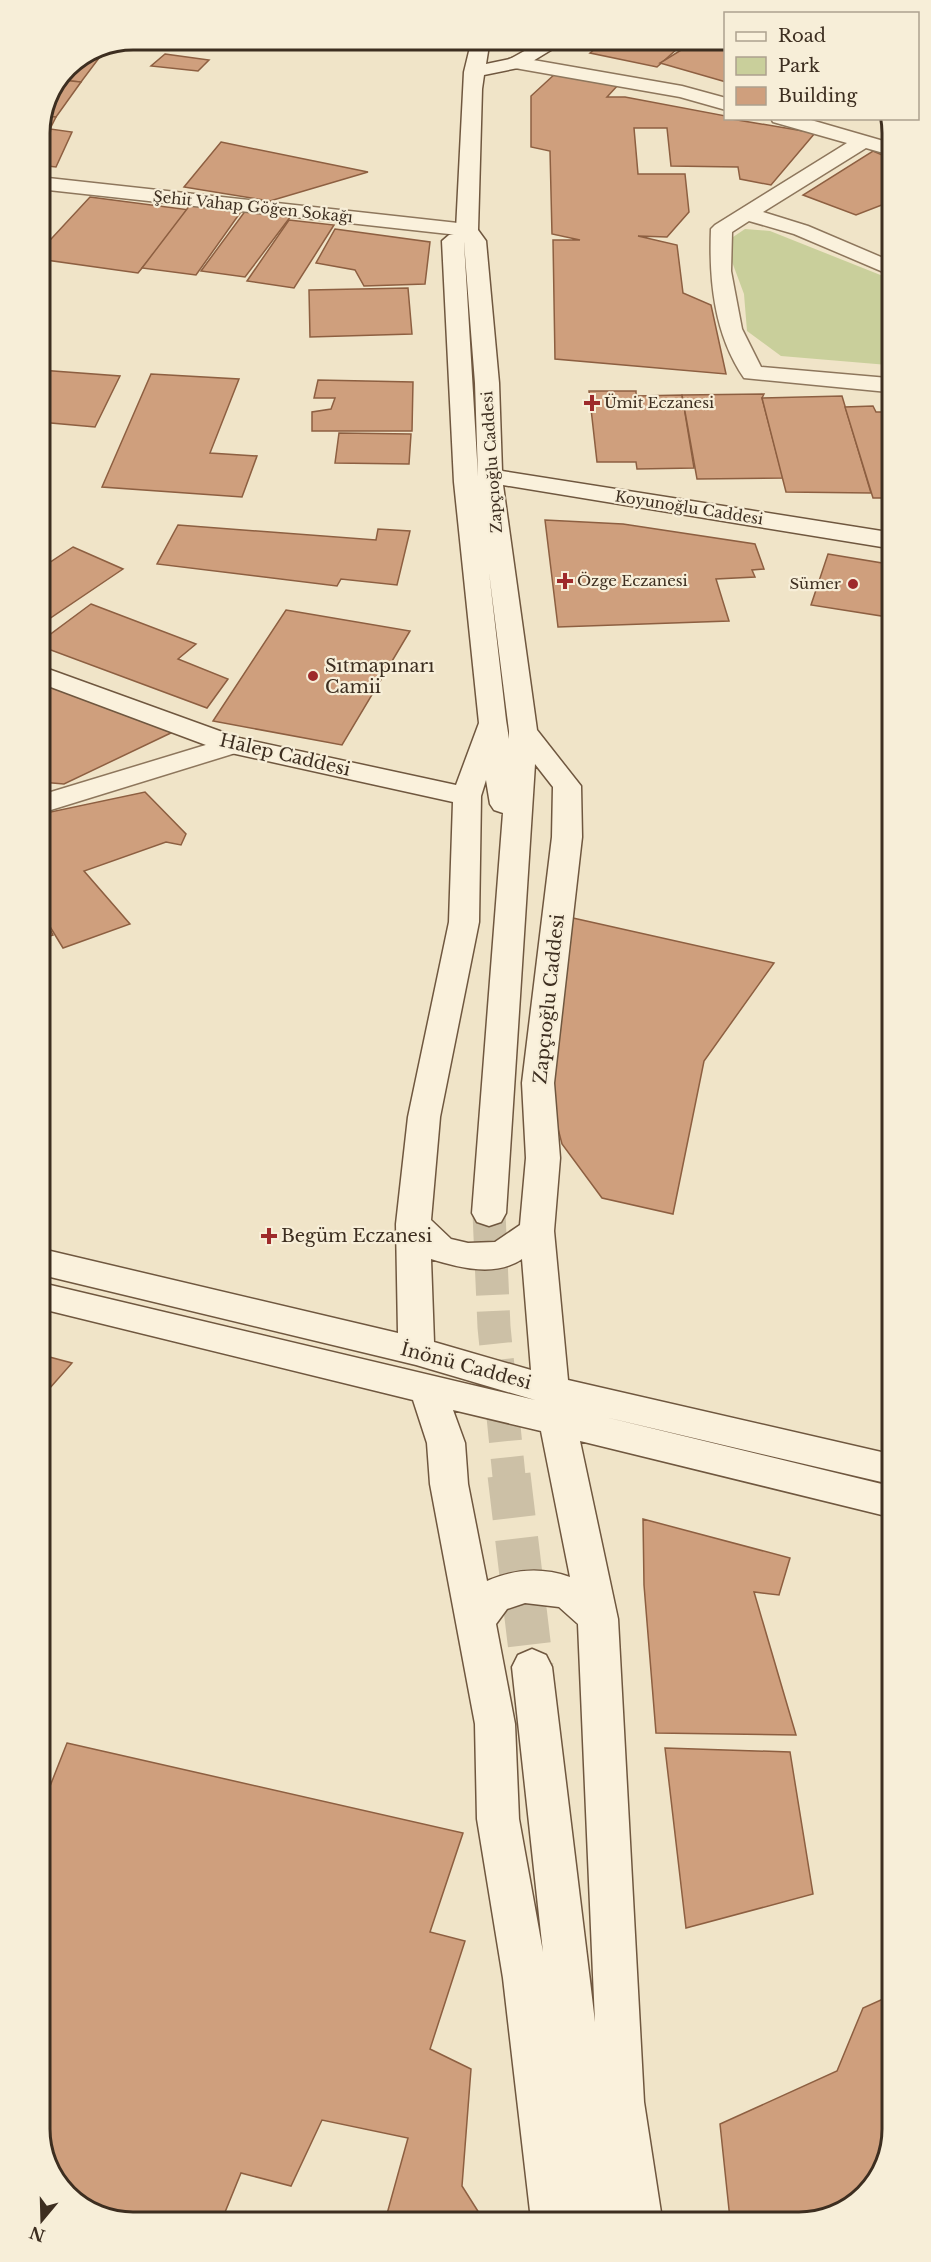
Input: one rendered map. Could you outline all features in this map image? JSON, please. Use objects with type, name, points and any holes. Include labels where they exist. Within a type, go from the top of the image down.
[{"type":"main road","name":"Zapçıoğlu Caddesi","points":[[479,50],[474,72],[467,230],[475,241],[487,383],[490,476],[523,731],[489,1213]]},
{"type":"main road","points":[[474,72],[516,63],[540,50]]},
{"type":"main road","points":[[516,63],[682,92],[724,103]]},
{"type":"main road","points":[[787,120],[882,146]]},
{"type":"main road","points":[[864,141],[722,229],[720,271],[731,328],[752,373],[882,384]]},
{"type":"main road","name":"Şehit Vahap Göğen Sokağı","points":[[50,185],[467,230]]},
{"type":"main road","points":[[746,214],[801,230],[882,265]]},
{"type":"main road","name":"Zapçıoğlu Caddesi","points":[[467,230],[453,241],[466,482],[492,720],[513,863]]},
{"type":"main road","name":"Koyunoğlu Caddesi","points":[[490,476],[882,539]]},
{"type":"main road","name":"Halep Caddesi","points":[[50,678],[232,745],[467,796]]},
{"type":"main road","name":"Zapçıoğlu Caddesi","points":[[416,1351],[413,1224],[424,1117],[464,922],[467,796],[492,720]]},
{"type":"main road","name":"Zapçıoğlu Caddesi","points":[[523,731],[567,786],[567,837],[538,1083],[543,1158],[537,1231],[554,1406],[598,1619],[621,2102],[637,2212]]},
{"type":"main road","points":[[50,801],[232,745]]},
{"type":"main road","points":[[413,1224],[440,1249],[468,1256],[502,1256],[537,1231]]},
{"type":"main road","name":"İnönü Caddesi","points":[[50,1264],[416,1351],[554,1406],[882,1498]]},
{"type":"main road","name":"İnönü Caddesi","points":[[50,1298],[428,1389],[554,1406],[882,1468]]},
{"type":"main road","points":[[428,1389],[446,1443],[449,1484],[495,1724],[498,1819],[525,1978],[554,2212]]},
{"type":"main road","points":[[475,1624],[492,1598],[506,1590],[528,1588],[567,1593],[582,1601],[598,1619]]},
{"type":"main road","points":[[532,1667],[594,2212]]},
{"type":"green space","points":[[745,229],[770,231],[882,276],[882,364],[781,356],[747,331],[744,294],[728,251],[730,239]]},
{"type":"building","points":[[594,50],[676,50],[657,67],[590,53]]},
{"type":"building","points":[[681,50],[724,50],[724,81],[660,63]]},
{"type":"building","points":[[165,54],[209,60],[198,71],[151,66]]},
{"type":"building","points":[[100,57],[81,82],[68,81],[78,70]]},
{"type":"building","points":[[556,73],[619,84],[607,97],[625,97],[724,116],[724,120],[738,120],[815,133],[771,185],[740,179],[738,167],[671,166],[667,128],[634,128],[638,174],[685,174],[689,212],[667,237],[638,236],[677,245],[683,293],[711,305],[726,374],[555,359],[553,240],[580,240],[552,234],[550,151],[531,147],[531,96]]},
{"type":"building","points":[[67,82],[81,82],[56,117],[51,117],[52,111]]},
{"type":"building","points":[[51,117],[56,117],[50,129]]},
{"type":"building","points":[[50,129],[72,132],[56,167],[50,166]]},
{"type":"building","points":[[221,142],[368,172],[270,201],[184,187]]},
{"type":"building","points":[[873,151],[882,155],[882,205],[856,215],[803,195]]},
{"type":"building","points":[[90,197],[190,210],[138,273],[50,261],[50,240]]},
{"type":"building","points":[[190,205],[240,213],[196,275],[142,268]]},
{"type":"building","points":[[246,210],[291,216],[245,277],[201,271]]},
{"type":"building","points":[[289,220],[334,225],[294,288],[247,281]]},
{"type":"building","points":[[335,229],[430,242],[425,284],[364,286],[355,270],[316,263]]},
{"type":"building","points":[[408,288],[412,334],[310,337],[309,290]]},
{"type":"building","points":[[50,371],[120,376],[95,427],[50,423]]},
{"type":"building","points":[[151,374],[239,379],[210,453],[257,456],[242,497],[102,487]]},
{"type":"building","points":[[318,380],[413,382],[412,431],[312,431],[312,412],[331,409],[335,398],[314,398]]},
{"type":"building","points":[[589,391],[636,391],[636,396],[682,395],[694,468],[637,469],[636,462],[597,462]]},
{"type":"building","points":[[764,394],[762,398],[783,478],[697,479],[682,395]]},
{"type":"building","points":[[842,396],[871,493],[786,492],[762,398]]},
{"type":"building","points":[[873,406],[876,412],[882,412],[882,498],[873,498],[845,407]]},
{"type":"building","points":[[339,433],[411,434],[409,464],[335,463]]},
{"type":"building","points":[[545,520],[623,524],[755,544],[764,569],[752,570],[755,577],[716,579],[729,621],[558,627]]},
{"type":"building","points":[[178,525],[376,540],[378,529],[410,531],[397,585],[341,579],[337,586],[157,564]]},
{"type":"building","points":[[73,547],[123,569],[50,618],[50,562]]},
{"type":"building","name":"Sümer","points":[[828,554],[882,563],[882,616],[811,605]]},
{"type":"building","points":[[91,604],[196,644],[178,659],[228,679],[207,708],[50,650],[50,635]]},
{"type":"building","name":"Sıtmapınarı Camii","points":[[286,610],[410,631],[342,745],[213,721]]},
{"type":"building","points":[[50,684],[175,731],[64,784],[50,783]]},
{"type":"building","points":[[145,792],[186,834],[181,845],[166,842],[84,871],[130,924],[63,948],[50,927],[50,812]]},
{"type":"building","points":[[573,918],[774,963],[704,1061],[673,1214],[602,1198],[562,1144],[544,1075]]},
{"type":"building","points":[[50,1357],[72,1363],[50,1388]]},
{"type":"building","points":[[643,1519],[790,1558],[779,1595],[754,1592],[796,1735],[656,1733],[644,1585]]},
{"type":"building","points":[[67,1743],[463,1833],[430,1932],[465,1941],[430,2049],[471,2069],[462,2186],[478,2212],[387,2212],[408,2138],[322,2120],[291,2186],[241,2173],[225,2212],[116,2211],[91,2201],[70,2184],[54,2156],[50,2129],[50,1786]]},
{"type":"building","points":[[665,1748],[790,1752],[813,1894],[686,1928]]},
{"type":"building","points":[[882,1999],[882,2129],[877,2156],[867,2176],[849,2195],[815,2211],[729,2212],[720,2124],[837,2071],[863,2008]]},
{"type":"tunnel","points":[[489,1213],[494,1327],[509,1476]]},
{"type":"tunnel","points":[[509,1475],[532,1667]]},
{"type":"place","name":"Ümit Eczanesi","points":[[592,403]]},
{"type":"place","name":"Özge Eczanesi","points":[[565,581]]},
{"type":"place","name":"Sümer","points":[[853,584]]},
{"type":"place","name":"Sıtmapınarı Camii","points":[[313,676]]},
{"type":"place","name":"Begüm Eczanesi","points":[[269,1236]]}]
